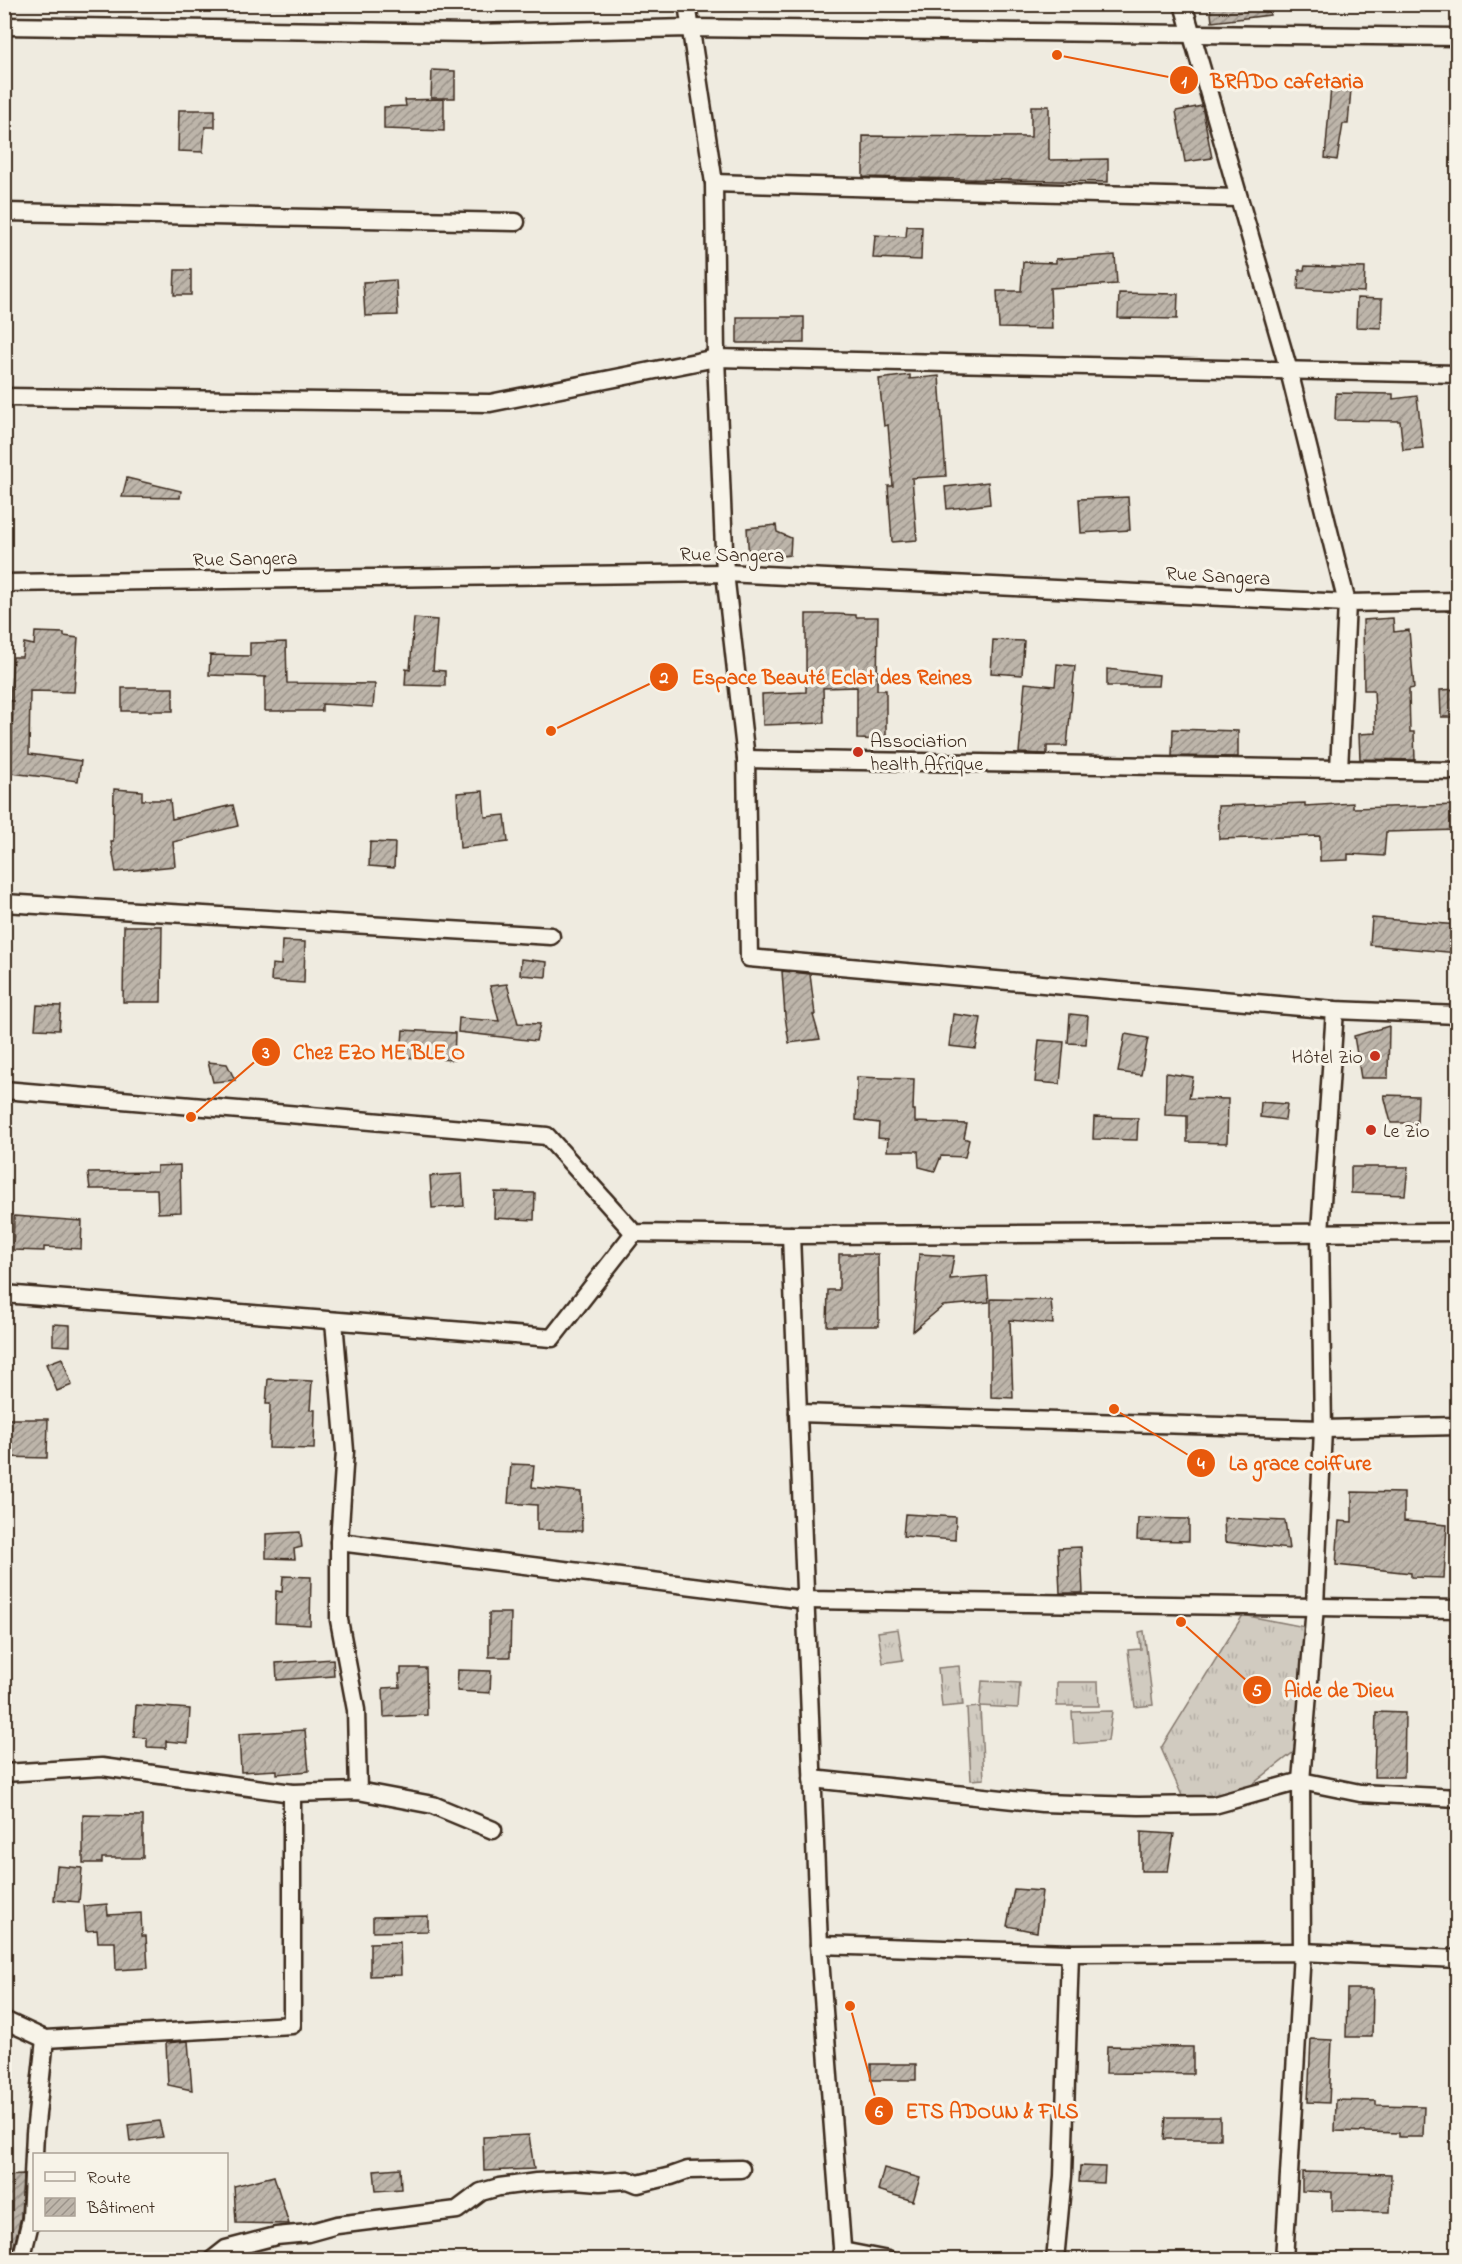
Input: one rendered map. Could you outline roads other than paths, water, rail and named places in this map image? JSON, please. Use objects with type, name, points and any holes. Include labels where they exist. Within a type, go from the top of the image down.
[{"type":"street","points":[[687,4],[714,183],[716,358],[725,573],[746,759],[749,958],[1335,1010],[1458,1015]]},
{"type":"street","points":[[1183,4],[1289,371],[1347,603],[1339,769]]},
{"type":"street","points":[[4,26],[472,33],[690,28],[1458,37]]},
{"type":"street","points":[[714,183],[1238,198]]},
{"type":"street","points":[[4,212],[516,222]]},
{"type":"street","points":[[4,397],[490,403],[716,358],[1458,374]]},
{"type":"street","name":"Rue Sangera","points":[[4,583],[725,573],[1347,603],[1458,601]]},
{"type":"street","points":[[746,759],[1458,771]]},
{"type":"street","points":[[4,903],[552,936]]},
{"type":"street","points":[[1284,2259],[1302,1952],[1301,1781],[1315,1606],[1323,1429],[1320,1232],[1335,1010]]},
{"type":"street","points":[[4,1090],[547,1136],[634,1233],[791,1235],[1458,1232]]},
{"type":"street","points":[[4,1294],[552,1338],[634,1233]]},
{"type":"street","points":[[791,1235],[819,1945],[843,2255],[888,2259]]},
{"type":"street","points":[[334,1321],[345,1451],[339,1542],[339,1620],[356,1710],[358,1791]]},
{"type":"street","points":[[798,1413],[1323,1429],[1458,1426]]},
{"type":"street","points":[[339,1542],[805,1600],[1458,1609]]},
{"type":"street","points":[[4,1773],[102,1767],[292,1793],[358,1791],[433,1805],[493,1830]]},
{"type":"street","points":[[812,1779],[1042,1803],[1139,1806],[1214,1805],[1301,1781],[1360,1793],[1458,1798]]},
{"type":"street","points":[[4,2020],[45,2039],[292,2025],[292,1793]]},
{"type":"street","points":[[819,1945],[1070,1953],[1302,1952],[1458,1959]]},
{"type":"street","points":[[1055,2259],[1063,2176],[1070,1953]]},
{"type":"street","points":[[34,2153],[45,2039]]},
{"type":"street","points":[[212,2259],[226,2249],[276,2236],[308,2233],[337,2225],[457,2210],[481,2192],[499,2187],[574,2180],[600,2182],[628,2180],[638,2184],[671,2176],[688,2169],[741,2169]]},
{"type":"street","points":[[21,2259],[31,2219],[33,2176]]},
{"type":"place","name":"BRADO cafetaria","points":[[1057,55]]},
{"type":"place","name":"Espace Beauté Eclat des Reines","points":[[551,731]]},
{"type":"place","name":"Association health Afrique","points":[[858,752]]},
{"type":"place","name":"Hôtel Zio","points":[[1375,1056]]},
{"type":"place","name":"Chez EZO ME BLE O","points":[[191,1117]]},
{"type":"place","name":"Le Zio","points":[[1371,1130]]},
{"type":"place","name":"La grace coiffure","points":[[1114,1409]]},
{"type":"place","name":"Aide de Dieu","points":[[1181,1622]]},
{"type":"place","name":"ETS ADOUN & FILS","points":[[850,2006]]}]
